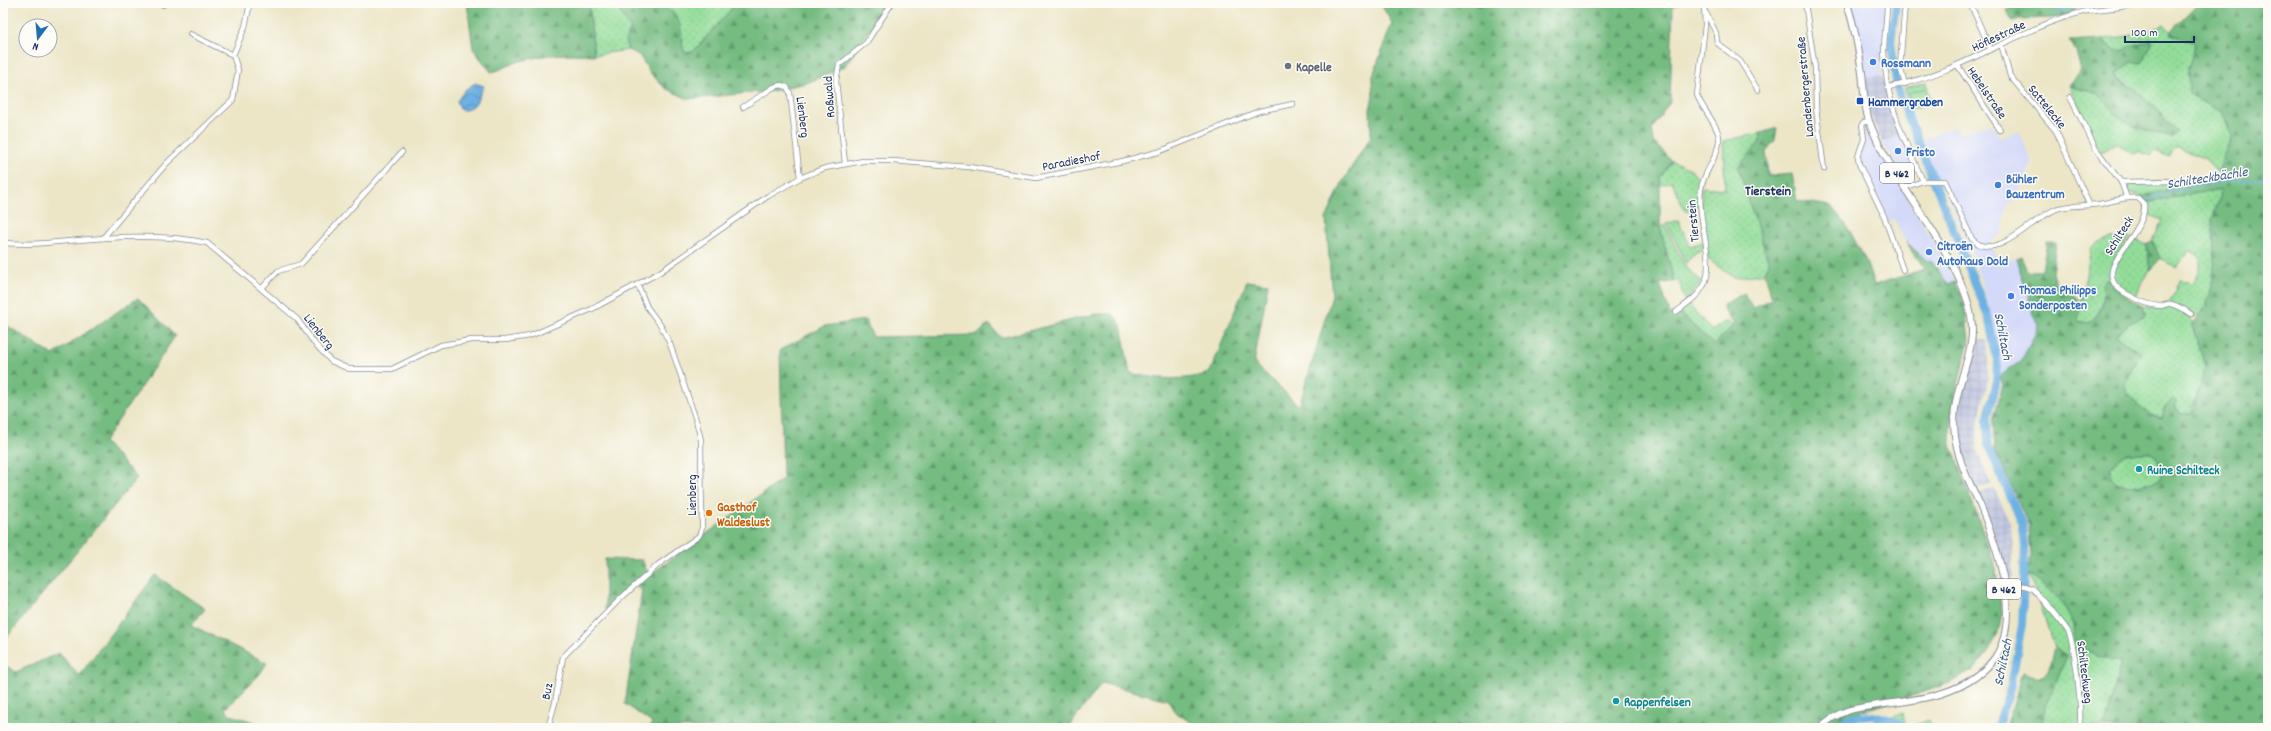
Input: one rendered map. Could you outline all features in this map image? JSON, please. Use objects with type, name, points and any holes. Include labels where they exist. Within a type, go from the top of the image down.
[{"type":"main road","name":"B 462","points":[[1820,728],[1833,717],[1845,711],[1866,706],[1918,699],[1945,693],[1966,685],[1976,679],[1993,660],[2002,644],[2008,619],[2004,586],[1991,535],[1963,466],[1956,438],[1956,402],[1970,354],[1973,333],[1969,307],[1959,278],[1869,121],[1857,40],[1847,3]]},
{"type":"street","points":[[232,55],[245,27],[250,3]]},
{"type":"street","name":"Roßwald","points":[[845,163],[836,70],[839,65],[866,43],[892,3]]},
{"type":"street","points":[[1704,3],[1706,12],[1716,33],[1717,43],[1740,61],[1746,73],[1758,90]]},
{"type":"street","name":"Landenbergerstraße","points":[[1806,3],[1815,68],[1816,108],[1824,169]]},
{"type":"street","points":[[1887,3],[1884,50],[1891,86],[1889,98],[1900,129],[1925,181]]},
{"type":"street","points":[[1903,84],[1900,67],[1905,3]]},
{"type":"street","points":[[1970,3],[1990,48]]},
{"type":"street","name":"Höflestraße","points":[[1891,86],[1903,84],[1958,66],[1990,48],[2069,16],[2087,11],[2112,9],[2141,3]]},
{"type":"street","name":"Tierstein","points":[[1676,312],[1702,289],[1707,275],[1708,264],[1700,195],[1702,180],[1713,158],[1719,137],[1716,126],[1701,106],[1697,96],[1706,12]]},
{"type":"street","points":[[103,238],[166,164],[233,100],[238,70],[232,55],[190,34]]},
{"type":"street","name":"Sattelecke","points":[[2001,44],[2010,76],[2056,131],[2090,204]]},
{"type":"street","name":"Hebelstraße","points":[[1958,66],[2000,130]]},
{"type":"street","name":"Lienberg","points":[[742,107],[774,87],[781,85],[787,87],[790,93],[800,178]]},
{"type":"street","points":[[1906,187],[1925,181],[1940,181],[1948,184],[1972,239],[1978,245],[1987,248],[2005,241],[2059,208],[2127,198],[2121,182],[2096,149],[2070,97]]},
{"type":"street","name":"Paradieshof","points":[[845,163],[870,161],[947,165],[1036,178],[1123,162],[1158,152],[1259,111],[1293,104]]},
{"type":"street","points":[[1869,121],[1862,124],[1864,139],[1858,158],[1863,176],[1884,216],[1903,270]]},
{"type":"street","points":[[262,288],[278,271],[301,264],[402,152]]},
{"type":"street","name":"Lienberg","points":[[3,243],[27,245],[103,238],[178,239],[207,243],[297,319],[315,344],[331,361],[349,369],[392,369],[441,345],[472,340],[505,340],[530,336],[592,309],[660,272],[768,196],[800,178],[845,163]]},
{"type":"street","points":[[2121,182],[2176,180]]},
{"type":"street","name":"Schilteck","points":[[2127,198],[2141,200],[2144,209],[2138,228],[2112,264],[2110,272],[2114,284],[2117,288],[2136,299],[2154,305],[2162,306],[2171,304],[2190,314]]},
{"type":"street","name":"Lienberg","points":[[563,657],[626,594],[659,564],[699,536],[702,528],[701,440],[696,420],[670,344],[661,326],[647,307],[638,285]]},
{"type":"street","name":"Schilteckweg","points":[[2004,586],[2014,585],[2030,588],[2067,628],[2070,635],[2079,701],[2079,728]]},
{"type":"street","name":"Buz","points":[[548,728],[555,703],[563,657]]},
{"type":"shaded area","points":[[1850,3],[1885,3],[1882,76],[1865,77],[1858,28]]},
{"type":"shaded area","points":[[1882,76],[1901,135],[1882,142],[1868,107],[1865,77]]},
{"type":"shaded area","points":[[1990,124],[2000,137],[2019,131],[2032,163],[2015,199],[2007,205],[2001,235],[1990,241],[1999,264],[2016,258],[2036,321],[2039,323],[2035,335],[2021,361],[2000,376],[1999,351],[1996,349],[1989,307],[1971,250],[1946,189],[1936,183],[1921,142],[1938,132],[1955,127],[1958,134]]},
{"type":"shaded area","points":[[1865,125],[1867,126],[1955,281],[1948,285],[1933,262],[1926,260],[1904,239],[1894,219],[1888,222],[1866,179],[1859,158],[1866,142]]},
{"type":"shaded area","points":[[1901,135],[1915,171],[1904,177],[1882,142]]},
{"type":"shaded area","points":[[1977,339],[1987,339],[1988,362],[1987,385],[1977,426],[1977,452],[1992,484],[1976,489],[1961,445],[1958,413],[1963,387],[1977,346]]},
{"type":"shaded area","points":[[1994,488],[2010,523],[2013,548],[2013,578],[2005,579],[1999,551],[1978,494]]},
{"type":"green space","points":[[467,3],[589,3],[594,55],[548,55],[520,61],[491,72],[473,49]]},
{"type":"green space","points":[[589,3],[620,3],[620,12],[631,29],[625,41],[628,50],[594,55]]},
{"type":"green space","points":[[620,3],[654,4],[669,10],[675,15],[679,22],[685,53],[693,52],[737,3],[888,3],[844,67],[809,82],[772,91],[688,99],[665,88],[651,74],[639,55],[628,50],[625,41],[631,29],[620,12]]},
{"type":"green space","points":[[654,3],[737,3],[693,52],[685,53],[681,43],[677,19],[673,14]]},
{"type":"green space","points":[[1380,3],[1680,3],[1673,7],[1670,102],[1652,129],[1654,142],[1672,161],[1660,178],[1660,227],[1674,281],[1660,284],[1670,314],[1682,315],[1714,345],[1734,324],[1723,309],[1724,304],[1744,293],[1753,308],[1772,299],[1765,273],[1769,263],[1738,167],[1760,142],[1761,133],[1777,128],[1775,140],[1766,151],[1768,176],[1792,174],[1797,201],[1831,206],[1847,226],[1865,259],[1874,285],[1925,269],[1906,242],[1926,260],[1932,262],[1948,284],[1955,281],[1965,307],[1969,340],[1951,411],[1951,445],[1991,553],[1999,585],[2002,614],[1998,633],[1989,651],[1972,671],[1949,683],[1907,698],[1866,709],[1831,724],[1827,728],[1199,728],[1174,711],[1168,700],[1102,683],[1068,728],[650,728],[652,723],[625,704],[642,591],[633,583],[605,610],[605,559],[642,560],[649,575],[783,479],[780,350],[825,326],[865,320],[873,337],[977,335],[989,324],[1001,338],[1095,314],[1113,314],[1121,325],[1130,373],[1149,377],[1182,378],[1202,375],[1210,372],[1247,281],[1268,284],[1254,363],[1299,406],[1332,296],[1326,219],[1343,181],[1371,136],[1370,109],[1373,97],[1372,78],[1392,23]]},
{"type":"green space","points":[[2024,3],[2071,3],[2076,12],[2055,18],[2019,19],[2012,21],[2007,10]]},
{"type":"green space","points":[[2199,3],[2268,3],[2268,728],[2102,728],[2108,714],[2121,662],[2096,655],[2084,649],[2076,640],[2071,619],[2063,604],[2047,588],[2027,574],[2031,555],[2029,526],[1995,450],[1993,421],[2003,385],[2000,376],[2021,361],[2035,335],[2039,323],[2036,321],[2016,258],[2021,256],[2028,272],[2042,270],[2047,242],[2056,244],[2052,272],[2055,284],[2073,294],[2081,303],[2078,321],[2089,323],[2100,311],[2104,296],[2102,285],[2104,280],[2109,278],[2120,292],[2143,306],[2145,316],[2130,323],[2116,335],[2119,339],[2141,353],[2131,369],[2125,389],[2131,399],[2146,411],[2162,418],[2165,407],[2173,397],[2176,400],[2176,408],[2181,414],[2190,413],[2194,409],[2205,367],[2193,324],[2206,307],[2211,291],[2215,262],[2212,219],[2219,200],[2220,189],[2145,203],[2141,196],[2180,186],[2220,181],[2223,157],[2232,137],[2222,112],[2189,95],[2188,68],[2196,43],[2171,34],[2171,31]],"holes":[[[2130,453],[2150,453],[2158,458],[2161,477],[2159,480],[2145,484],[2128,486],[2115,482],[2111,476],[2110,468],[2123,456]]]},
{"type":"green space","points":[[2164,24],[2171,31],[2171,34],[2196,43],[2188,68],[2189,95],[2222,112],[2232,137],[2223,157],[2219,173],[2205,159],[2176,146],[2169,157],[2155,151],[2150,156],[2139,151],[2133,154],[2115,143],[2100,153],[2069,85],[2075,88],[2097,93],[2119,117],[2136,127],[2172,138],[2177,132],[2142,97],[2116,74],[2131,62],[2142,63],[2151,46],[2145,43],[2130,46],[2123,51],[2119,51],[2108,46],[2103,39],[2135,34]]},
{"type":"green space","points":[[2103,39],[2105,44],[2112,49],[2121,51],[2126,50],[2130,46],[2151,40],[2151,46],[2142,63],[2131,62],[2116,74],[2120,80],[2136,90],[2160,112],[2164,121],[2177,132],[2172,138],[2136,127],[2119,117],[2097,93],[2075,88],[2069,85],[2081,71],[2076,51],[2069,41]]},
{"type":"green space","points":[[1926,83],[1932,102],[1912,109],[1904,88]]},
{"type":"green space","points":[[1925,88],[1928,99],[1912,104],[1909,93]]},
{"type":"green space","points":[[1761,133],[1760,142],[1738,167],[1769,263],[1765,273],[1734,278],[1708,259],[1701,205],[1702,187],[1725,189],[1723,141]]},
{"type":"green space","points":[[1672,161],[1691,169],[1700,181],[1698,206],[1685,211],[1672,181],[1660,186],[1660,178]]},
{"type":"green space","points":[[2169,182],[2170,189],[2141,196],[2129,194],[2126,185],[2131,183]]},
{"type":"green space","points":[[2220,189],[2219,200],[2212,219],[2215,262],[2211,291],[2206,307],[2196,317],[2169,303],[2176,292],[2179,281],[2193,283],[2199,269],[2200,261],[2195,254],[2189,251],[2176,267],[2160,259],[2153,241],[2162,220],[2145,213],[2145,203]]},
{"type":"green space","points":[[1678,220],[1690,246],[1703,242],[1703,250],[1696,252],[1686,263],[1667,224]]},
{"type":"green space","points":[[1665,225],[1684,263],[1695,276],[1702,281],[1685,302],[1679,281],[1674,281],[1660,227]]},
{"type":"green space","points":[[2130,237],[2113,261],[2109,278],[2104,280],[2102,304],[2094,319],[2089,323],[2077,321],[2091,249],[2095,245],[2104,241]]},
{"type":"green space","points":[[2132,238],[2147,245],[2150,270],[2135,297],[2117,285],[2112,271]]},
{"type":"green space","points":[[2153,241],[2160,259],[2150,270],[2147,245]]},
{"type":"green space","points":[[138,298],[175,336],[104,442],[137,478],[3,642],[3,323],[53,355]]},
{"type":"green space","points":[[1688,304],[1712,331],[1727,320],[1732,326],[1714,345],[1682,315],[1681,311]]},
{"type":"green space","points":[[2167,305],[2180,309],[2192,320],[2205,367],[2201,386],[2190,413],[2181,414],[2176,408],[2175,404],[2165,406],[2162,418],[2141,408],[2136,404],[2125,389],[2131,369],[2141,353],[2119,339],[2116,335],[2130,323],[2145,316],[2143,306],[2159,309]]},
{"type":"green space","points":[[2130,453],[2150,453],[2158,458],[2161,477],[2159,480],[2145,484],[2128,486],[2115,482],[2111,476],[2110,468],[2123,456]]},
{"type":"green space","points":[[2027,574],[2047,588],[2063,604],[2071,619],[2076,640],[2084,649],[2096,655],[2121,662],[2108,714],[2102,728],[2041,728],[2045,707],[2067,656],[2054,648],[2036,590]]},
{"type":"green space","points":[[155,575],[205,609],[191,625],[267,663],[259,675],[225,709],[230,715],[275,728],[3,728],[3,664],[16,672],[59,653],[79,676]]},
{"type":"green space","points":[[2054,648],[2067,656],[2045,707],[2041,728],[2006,728],[2023,672],[2037,677],[2048,671]]},
{"type":"green space","points":[[1902,713],[1907,728],[1855,728]]},
{"type":"green space","points":[[1929,720],[1932,728],[1907,728]]},
{"type":"water","points":[[475,83],[484,86],[478,99],[470,108],[461,110],[457,101],[465,90]]},
{"type":"waterway","name":"Schiltach","points":[[1896,3],[1891,41],[1897,89],[1988,316],[1997,360],[1996,385],[1987,420],[1988,445],[2023,526],[2025,548],[2022,625],[2011,686],[1997,728]]},
{"type":"waterway","points":[[2089,4],[2093,3]]},
{"type":"waterway","points":[[2055,13],[2084,5]]},
{"type":"waterway","name":"Schilteckbächle","points":[[2149,200],[2171,191],[2229,181],[2254,180],[2263,178],[2268,173]]},
{"type":"waterway","name":"Schilteckbächle","points":[[2113,203],[2128,202]]},
{"type":"waterway","name":"Schilteckbächle","points":[[2079,212],[2091,209]]},
{"type":"waterway","name":"Schiltach","points":[[1832,728],[1840,722],[1859,716],[1889,719],[1907,728]]},
{"type":"place","name":"Rossmann","points":[[1873,62]]},
{"type":"place","name":"Kapelle","points":[[1288,66]]},
{"type":"place","name":"Hammergraben","points":[[1860,101]]},
{"type":"place","name":"Fristo","points":[[1898,151]]},
{"type":"place","name":"Bühler Bauzentrum","points":[[1998,185]]},
{"type":"place","name":"Citroën Autohaus Dold","points":[[1929,252]]},
{"type":"place","name":"Thomas Philipps Sonderposten","points":[[2011,296]]},
{"type":"place","name":"Ruine Schilteck","points":[[2139,469]]},
{"type":"place","name":"Gasthof Waldeslust","points":[[709,513]]},
{"type":"place","name":"Rappenfelsen","points":[[1616,701]]},
{"type":"district","name":"Tierstein","points":[[1768,190]]}]
